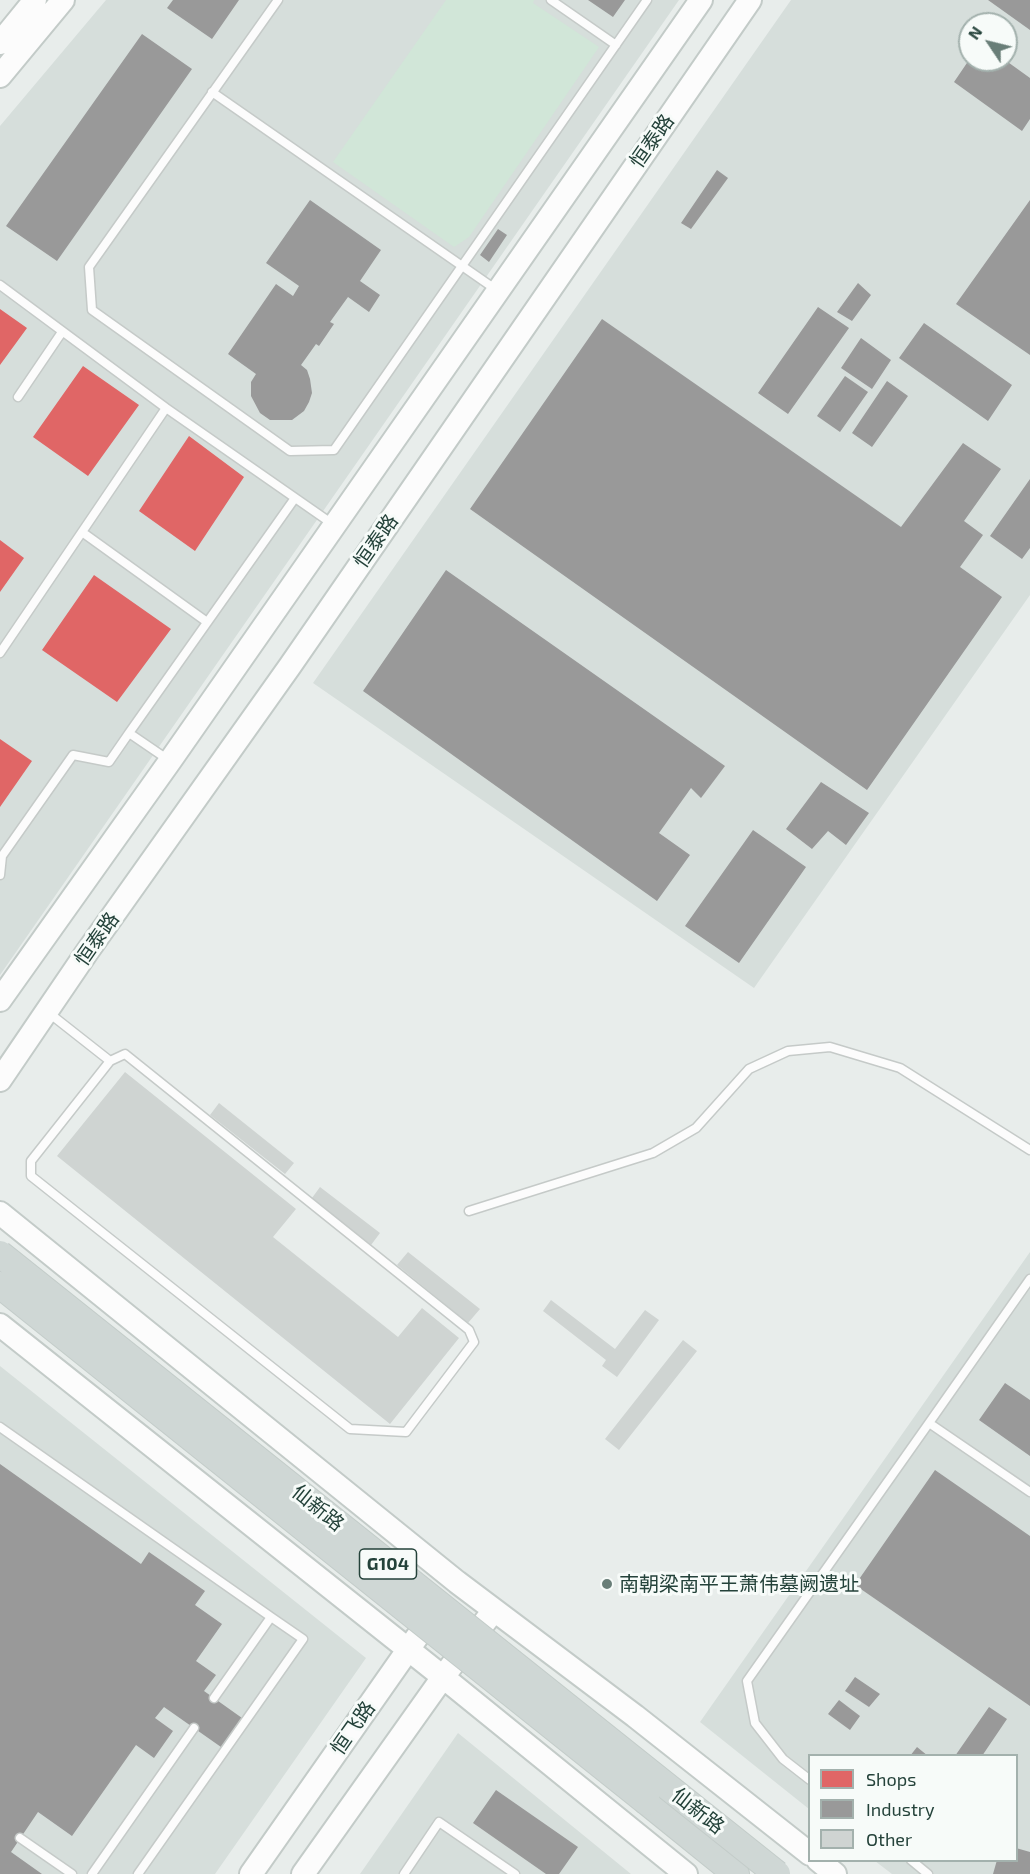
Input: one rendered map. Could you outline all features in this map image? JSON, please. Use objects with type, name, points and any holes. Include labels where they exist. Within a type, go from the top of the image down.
[{"type":"main road","points":[[0,43],[35,0]]},
{"type":"main road","points":[[0,76],[63,0]]},
{"type":"main road","name":"恒泰路","points":[[0,1000],[335,526],[701,0]]},
{"type":"main road","name":"恒泰路","points":[[0,1080],[46,1011],[290,666],[750,0]]},
{"type":"main road","name":"仙新路","points":[[0,1213],[457,1582],[635,1716],[808,1852]]},
{"type":"main road","name":"仙新路","points":[[0,1254],[777,1874]]},
{"type":"main road","name":"仙新路","points":[[0,1285],[736,1874]]},
{"type":"main road","points":[[0,1325],[443,1677],[686,1874]]},
{"type":"main road","name":"恒飞路","points":[[251,1874],[457,1582]]},
{"type":"main road","points":[[303,1874],[443,1677],[494,1610]]},
{"type":"main road","name":"仙新路","points":[[707,1773],[779,1818],[808,1840]]},
{"type":"main road","points":[[820,1862],[835,1874]]},
{"type":"main road","points":[[834,1862],[849,1874]]},
{"type":"lane","points":[[278,0],[89,267],[92,310],[290,451],[334,450],[646,0]]},
{"type":"lane","points":[[551,0],[616,45]]},
{"type":"lane","points":[[213,92],[498,291]]},
{"type":"lane","points":[[0,285],[166,408],[335,526]]},
{"type":"lane","points":[[18,397],[62,332]]},
{"type":"lane","points":[[0,653],[166,408]]},
{"type":"lane","points":[[0,875],[2,856],[73,755],[109,762],[295,498]]},
{"type":"lane","points":[[82,532],[207,622]]},
{"type":"lane","points":[[129,733],[170,761]]},
{"type":"lane","points":[[46,1011],[110,1061]]},
{"type":"lane","points":[[470,1211],[653,1153],[696,1128],[749,1069],[788,1051],[830,1047],[900,1068],[1030,1150]]},
{"type":"lane","points":[[125,1054],[469,1330],[474,1342],[406,1432],[350,1429],[31,1176],[31,1161],[110,1061],[125,1054]]},
{"type":"lane","points":[[808,1778],[783,1759],[755,1723],[747,1681],[1030,1279]]},
{"type":"lane","points":[[929,1423],[1030,1492]]},
{"type":"lane","points":[[0,1427],[303,1640],[138,1874]]},
{"type":"lane","points":[[214,1698],[271,1617]]},
{"type":"lane","points":[[92,1874],[194,1728]]},
{"type":"lane","points":[[404,1874],[439,1822],[515,1874]]},
{"type":"lane","points":[[20,1838],[72,1874]]},
{"type":"lane","points":[[913,1862],[928,1874]]},
{"type":"shaded area","points":[[106,0],[679,0],[0,975],[0,126]]},
{"type":"shaded area","points":[[791,0],[1030,0],[1030,595],[754,988],[313,683]]},
{"type":"shaded area","points":[[1030,1252],[1030,1874],[892,1874],[876,1862],[1018,1862],[1018,1754],[808,1754],[808,1808],[700,1722]]},
{"type":"shaded area","points":[[0,1366],[366,1658],[215,1874],[0,1874]]},
{"type":"shaded area","points":[[458,1733],[631,1874],[360,1874]]},
{"type":"green space","points":[[446,0],[534,0],[533,3],[599,47],[469,237],[454,247],[333,162]]},
{"type":"building: Shops","points":[[0,309],[27,328],[0,365]]},
{"type":"building: Shops","points":[[83,366],[139,405],[88,476],[33,437]]},
{"type":"building: Shops","points":[[189,436],[244,477],[195,551],[139,511]]},
{"type":"building: Shops","points":[[0,540],[24,558],[0,592]]},
{"type":"building: Shops","points":[[94,575],[171,629],[117,702],[42,650]]},
{"type":"building: Shops","points":[[0,739],[32,761],[0,807]]},
{"type":"building: Industry","points":[[173,0],[239,0],[212,39],[167,8]]},
{"type":"building: Industry","points":[[588,0],[625,0],[613,17]]},
{"type":"building: Industry","points":[[988,0],[1030,0],[1030,30],[1018,21],[1018,12],[1005,12]]},
{"type":"building: Industry","points":[[142,34],[192,69],[57,261],[6,226]]},
{"type":"building: Industry","points":[[1018,69],[1030,78],[1030,119],[1022,131],[954,82],[961,72],[1018,72]]},
{"type":"building: Industry","points":[[717,170],[728,178],[691,229],[681,223]]},
{"type":"building: Industry","points":[[310,200],[381,250],[360,281],[380,295],[369,312],[348,297],[330,322],[334,324],[319,346],[316,344],[301,365],[307,370],[312,393],[304,411],[292,420],[270,420],[260,413],[251,396],[251,382],[256,374],[228,354],[276,284],[293,296],[299,286],[266,263]]},
{"type":"building: Industry","points":[[1030,200],[1030,355],[956,304]]},
{"type":"building: Industry","points":[[498,229],[507,235],[489,262],[480,255]]},
{"type":"building: Industry","points":[[858,283],[871,295],[852,321],[837,312]]},
{"type":"building: Industry","points":[[818,307],[849,328],[788,414],[758,393]]},
{"type":"building: Industry","points":[[602,319],[901,527],[963,443],[1001,469],[964,521],[983,535],[960,567],[1002,597],[867,790],[470,509]]},
{"type":"building: Industry","points":[[924,323],[1012,385],[988,421],[899,358]]},
{"type":"building: Industry","points":[[861,338],[891,360],[872,389],[841,368]]},
{"type":"building: Industry","points":[[845,376],[868,392],[840,432],[817,416]]},
{"type":"building: Industry","points":[[887,381],[908,396],[872,447],[852,433]]},
{"type":"building: Industry","points":[[1030,479],[1030,548],[1022,559],[990,536]]},
{"type":"building: Industry","points":[[446,570],[725,766],[701,798],[691,788],[659,833],[690,855],[657,901],[363,691]]},
{"type":"building: Industry","points":[[821,782],[869,813],[846,845],[828,831],[812,849],[786,829]]},
{"type":"building: Industry","points":[[753,830],[806,867],[739,963],[685,926]]},
{"type":"building: Industry","points":[[1005,1383],[1030,1400],[1030,1456],[979,1420]]},
{"type":"building: Industry","points":[[0,1464],[141,1564],[149,1552],[205,1591],[195,1605],[222,1624],[196,1661],[216,1675],[204,1691],[242,1718],[221,1747],[164,1707],[155,1718],[173,1731],[154,1758],[136,1745],[72,1836],[38,1812],[11,1852],[42,1874],[0,1874]]},
{"type":"building: Industry","points":[[935,1470],[1030,1536],[1030,1706],[855,1585]]},
{"type":"building: Industry","points":[[855,1677],[880,1694],[869,1707],[845,1691]]},
{"type":"building: Industry","points":[[839,1700],[860,1716],[850,1730],[828,1714]]},
{"type":"building: Industry","points":[[989,1707],[1007,1719],[983,1754],[956,1754]]},
{"type":"building: Industry","points":[[917,1747],[926,1754],[912,1754]]},
{"type":"building: Industry","points":[[496,1790],[578,1847],[559,1874],[546,1874],[473,1823]]},
{"type":"building: Industry","points":[[1018,1849],[1030,1852],[1030,1874],[993,1874],[996,1862],[1018,1862]]},
{"type":"building: Other","points":[[125,1072],[296,1209],[273,1237],[398,1337],[422,1308],[459,1338],[390,1424],[57,1156]]},
{"type":"building: Other","points":[[219,1103],[294,1163],[285,1174],[210,1115]]},
{"type":"building: Other","points":[[320,1187],[380,1233],[371,1245],[312,1198]]},
{"type":"building: Other","points":[[408,1252],[480,1309],[468,1323],[397,1265]]},
{"type":"building: Other","points":[[551,1300],[615,1349],[645,1310],[659,1320],[617,1377],[602,1366],[606,1360],[543,1311]]},
{"type":"building: Other","points":[[683,1340],[697,1351],[619,1450],[605,1439]]},
{"type":"place","name":"南朝梁南平王萧伟墓阙遗址","points":[[607,1584]]}]
